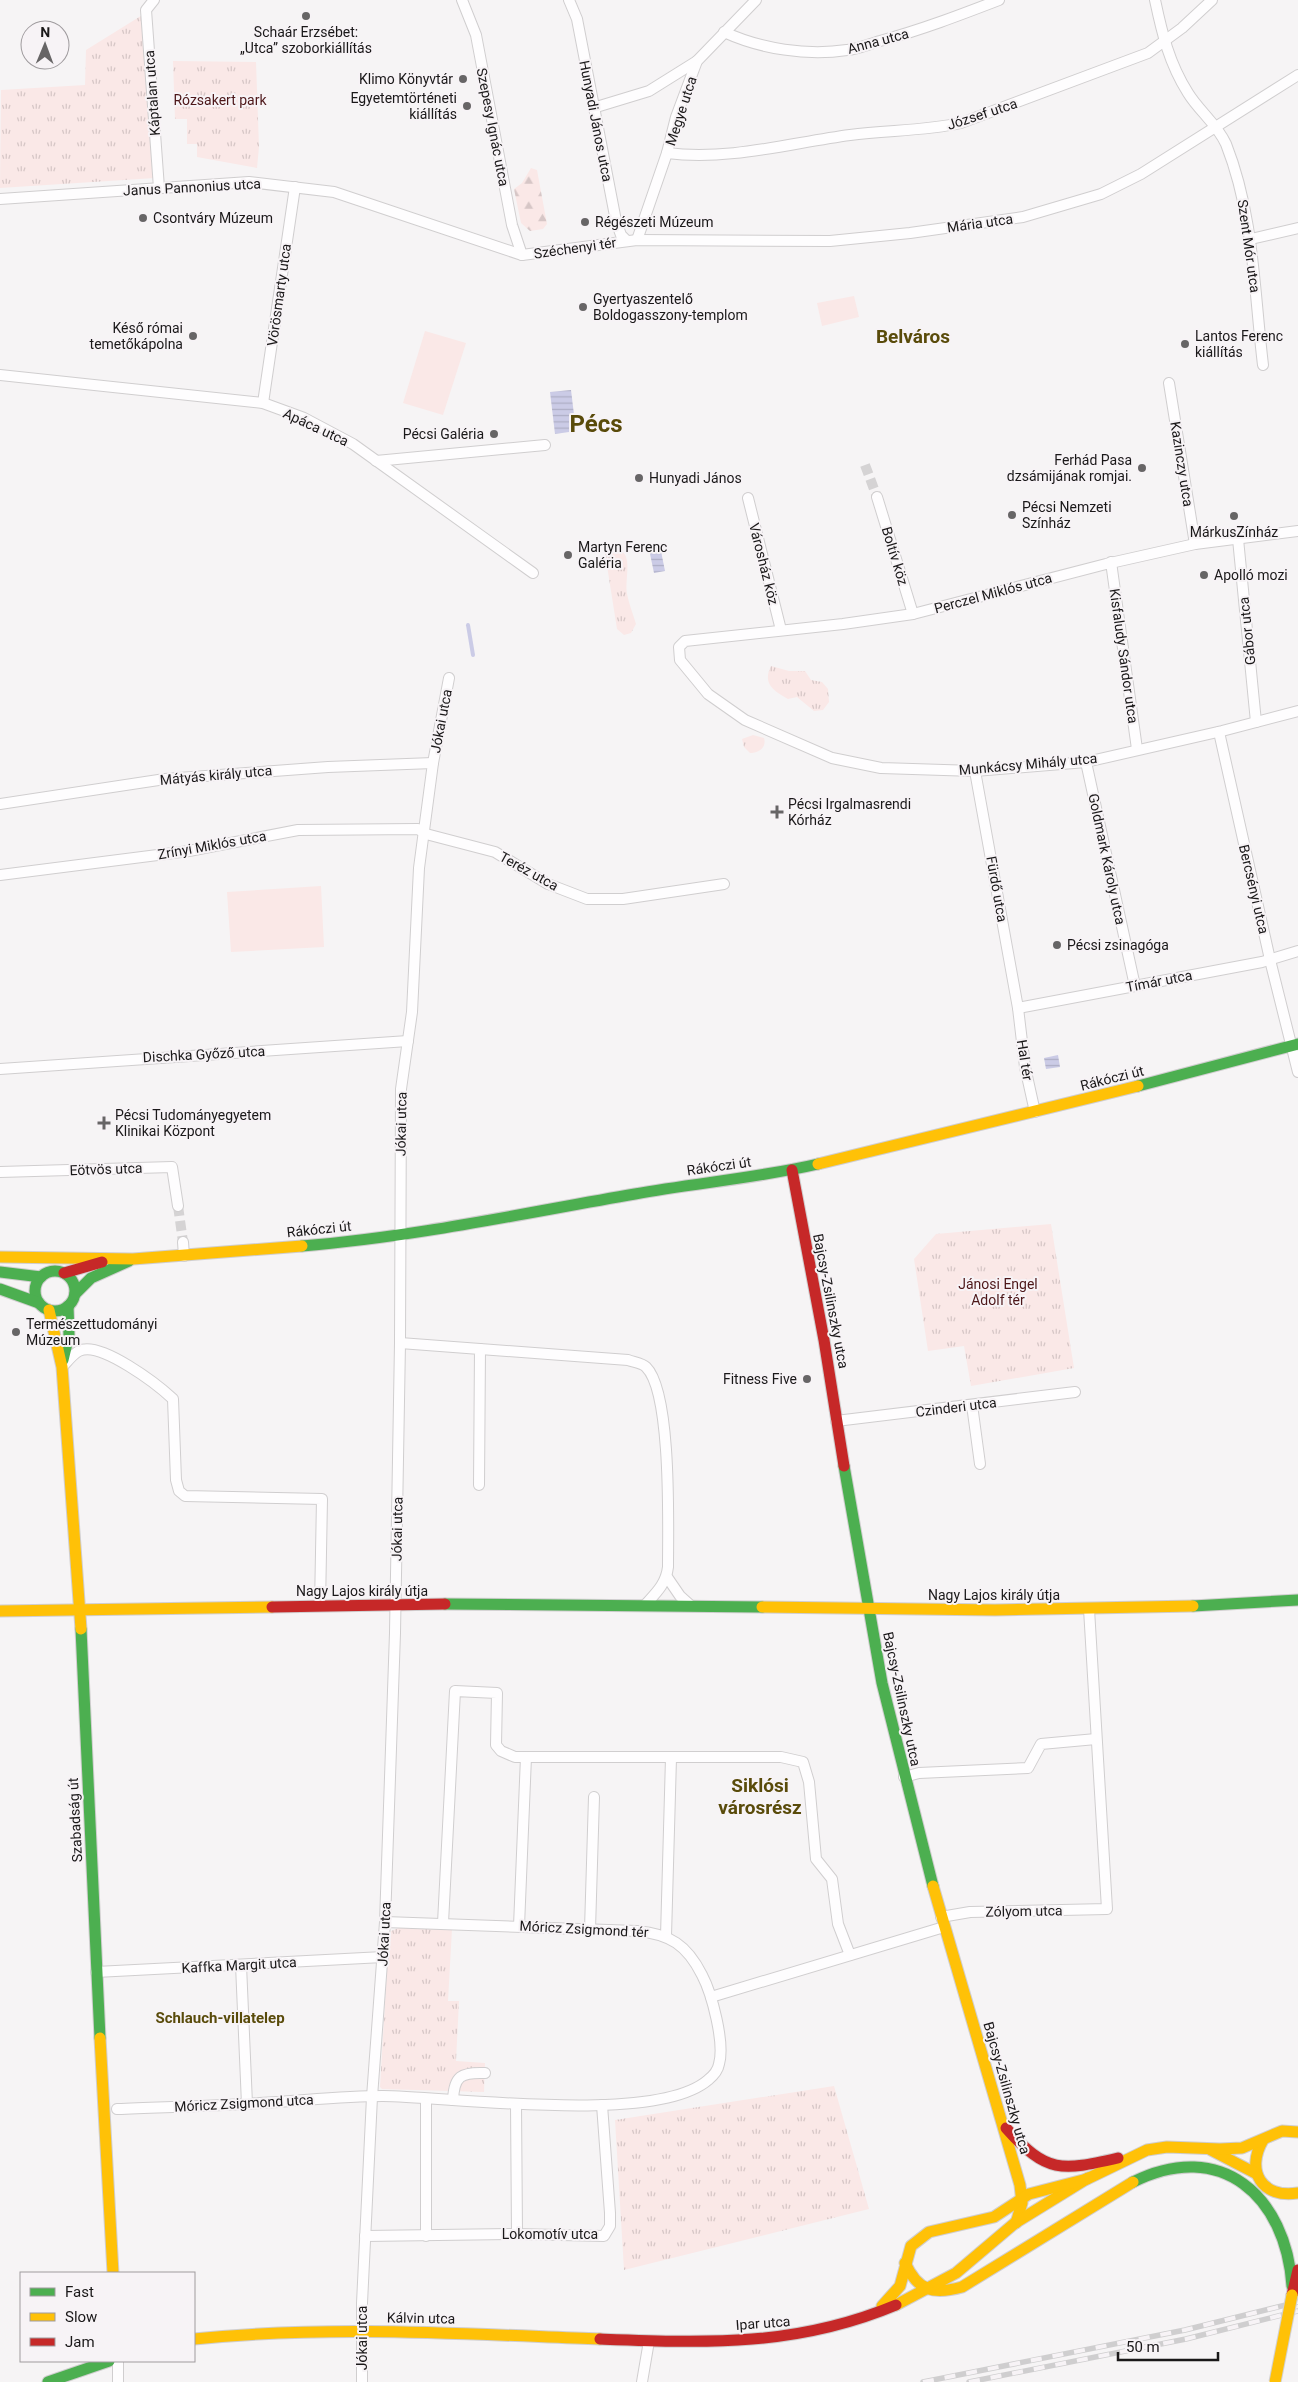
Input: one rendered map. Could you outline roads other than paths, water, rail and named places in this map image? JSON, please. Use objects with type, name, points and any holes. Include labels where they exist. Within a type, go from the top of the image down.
[{"type":"street","name":"Káptalan utca","points":[[154,0],[146,10],[159,188]]},
{"type":"street","name":"Szepesy Ignác utca","points":[[462,0],[476,35],[512,225],[522,255]]},
{"type":"street","name":"Hunyadi János utca","points":[[569,0],[577,20],[616,221],[621,235],[632,241]]},
{"type":"street","name":"Megye utca","points":[[632,241],[667,153],[676,117],[697,61],[756,0]]},
{"type":"street","name":"Anna utca","points":[[724,32],[744,41],[765,46],[808,52],[847,50],[903,35],[999,0]]},
{"type":"street","name":"Szent Mór utca","points":[[1155,0],[1164,43],[1170,61],[1188,93],[1206,118],[1216,126],[1236,170],[1251,239],[1263,365]]},
{"type":"street","name":"József utca","points":[[667,153],[728,154],[827,138],[931,129],[961,123],[1116,66],[1148,52],[1164,43],[1212,0]]},
{"type":"street","points":[[593,108],[648,91],[697,61]]},
{"type":"street","name":"Mária utca","points":[[632,241],[830,241],[910,233],[1023,217],[1101,194],[1141,174],[1298,75]]},
{"type":"street","name":"Janus Pannonius utca","points":[[0,199],[249,182],[334,192],[494,248]]},
{"type":"street","name":"Vörösmarty utca","points":[[263,403],[295,187]]},
{"type":"street","points":[[1251,239],[1298,228]]},
{"type":"street","name":"Széchenyi tér","points":[[494,248],[522,255],[632,241]]},
{"type":"street","name":"Apáca utca","points":[[0,375],[263,403],[304,418],[353,444],[533,573]]},
{"type":"street","name":"Kazinczy utca","points":[[1169,383],[1195,544]]},
{"type":"street","points":[[376,461],[545,445]]},
{"type":"street","name":"Boltív köz","points":[[877,497],[913,614]]},
{"type":"street","name":"Városház köz","points":[[748,498],[781,630]]},
{"type":"street","name":"Perczel Miklós utca","points":[[734,712],[708,694],[680,660],[679,647],[685,641],[843,624],[913,614],[1111,562],[1195,544],[1298,531]]},
{"type":"street","name":"Gábor utca","points":[[1238,539],[1256,722]]},
{"type":"street","name":"Kisfaludy Sándor utca","points":[[1111,562],[1137,749]]},
{"type":"street","name":"Jókai utca","points":[[362,2382],[361,2332],[365,2236],[372,2097],[385,1922],[396,1606],[402,1089],[412,1012],[419,868],[434,763],[450,678]]},
{"type":"street","name":"Munkácsy Mihály utca","points":[[734,712],[790,741],[832,758],[880,768],[975,771],[1086,762],[1219,732],[1298,711]]},
{"type":"street","name":"Bercsényi utca","points":[[1219,732],[1270,960],[1294,1046],[1298,1072]]},
{"type":"street","name":"Goldmark Károly utca","points":[[1086,762],[1135,986]]},
{"type":"street","name":"Mátyás király utca","points":[[0,804],[165,779],[328,767],[434,763]]},
{"type":"street","name":"Fürdő utca","points":[[975,771],[1018,1008]]},
{"type":"street","name":"Zrínyi Miklós utca","points":[[0,874],[189,851],[298,830],[418,829],[424,834]]},
{"type":"street","name":"Teréz utca","points":[[424,834],[495,852],[548,884],[588,899],[623,900],[724,884]]},
{"type":"street","name":"Tímár utca","points":[[1018,1008],[1270,960],[1298,951]]},
{"type":"street","name":"Hal tér","points":[[1018,1008],[1021,1044],[1035,1112]]},
{"type":"street","name":"Dischka Győző utca","points":[[0,1068],[408,1041]]},
{"type":"street","name":"Rákóczi út","points":[[0,1256],[133,1259],[184,1256],[400,1235],[649,1192],[792,1170],[1035,1112],[1294,1046]]},
{"type":"street","name":"Eötvös utca","points":[[0,1172],[172,1167],[178,1206]]},
{"type":"street","name":"Bajcsy-Zsilinszky utca","points":[[792,1170],[815,1287],[853,1530],[868,1609],[904,1777],[942,1922],[1020,2185],[1022,2203],[1016,2223]]},
{"type":"street","points":[[183,1242],[184,1256]]},
{"type":"street","name":"Rákóczi út","points":[[64,1273],[113,1259]]},
{"type":"street","name":"Rákóczi út","points":[[75,1294],[91,1278],[133,1259]]},
{"type":"street","points":[[0,1272],[41,1276],[52,1271],[64,1273],[72,1281],[75,1294],[68,1306],[59,1310],[44,1307],[0,1289]]},
{"type":"street","points":[[41,1276],[35,1287],[35,1296],[44,1307]]},
{"type":"street","name":"Szabadság út","points":[[68,1306],[69,1335],[62,1367],[62,1403],[80,1611],[96,1972],[113,2272]]},
{"type":"street","name":"Szabadság út","points":[[44,1307],[62,1367]]},
{"type":"street","points":[[400,1343],[628,1360],[645,1365],[652,1376],[660,1405],[668,1478],[667,1577],[660,1589],[645,1605]]},
{"type":"street","points":[[479,1485],[480,1349]]},
{"type":"street","points":[[62,1367],[80,1350],[106,1354],[152,1380],[173,1399],[176,1480],[179,1491],[186,1496],[322,1499],[320,1606]]},
{"type":"street","name":"Czinderi utca","points":[[836,1421],[1075,1392]]},
{"type":"street","points":[[972,1405],[980,1464]]},
{"type":"street","points":[[667,1577],[680,1596],[690,1605]]},
{"type":"street","name":"Nagy Lajos király útja","points":[[0,1611],[320,1606],[645,1605],[868,1609],[1089,1609],[1296,1600]]},
{"type":"street","points":[[904,1777],[919,1773],[1028,1768],[1041,1744],[1096,1739],[1089,1609]]},
{"type":"street","points":[[443,1923],[455,1691],[497,1693],[496,1745],[508,1755],[526,1757],[781,1757],[803,1762],[809,1782],[816,1859],[832,1879],[838,1924],[850,1955]]},
{"type":"street","name":"Zólyom utca","points":[[711,1997],[850,1955],[970,1912],[1107,1910],[1096,1739]]},
{"type":"street","points":[[519,1926],[526,1757]]},
{"type":"street","points":[[666,1936],[671,1758]]},
{"type":"street","points":[[590,1929],[594,1797]]},
{"type":"street","name":"Móricz Zsigmond tér","points":[[372,2097],[516,2104],[602,2105],[672,2096],[687,2092],[708,2080],[720,2064],[720,2042],[711,1997],[694,1961],[682,1946],[666,1936],[637,1930],[385,1922]]},
{"type":"street","name":"Kaffka Margit utca","points":[[96,1972],[383,1957]]},
{"type":"street","points":[[241,1964],[246,2104]]},
{"type":"street","points":[[453,2100],[454,2084],[461,2076],[470,2072],[485,2073]]},
{"type":"street","name":"Móricz Zsigmond utca","points":[[116,2109],[372,2097]]},
{"type":"street","points":[[426,2099],[426,2236]]},
{"type":"street","points":[[516,2104],[518,2234]]},
{"type":"street","name":"Lokomotív utca","points":[[365,2236],[518,2234],[604,2236],[608,2231],[610,2213],[602,2105]]},
{"type":"street","points":[[1000,2120],[1022,2148],[1048,2166],[1066,2169],[1134,2154]]},
{"type":"street","name":"Ipar utca","points":[[876,2312],[902,2282],[909,2248],[922,2235],[994,2217],[1022,2197],[1088,2178],[1117,2166],[1134,2154],[1154,2148],[1179,2145],[1209,2149],[1243,2148],[1279,2131],[1298,2132]]},
{"type":"street","points":[[1256,2173],[1254,2155],[1263,2140]]},
{"type":"street","name":"Ipar utca","points":[[1209,2149],[1256,2173],[1260,2182],[1273,2192],[1289,2195],[1298,2193]]},
{"type":"street","points":[[905,2263],[913,2279],[928,2290],[951,2291],[962,2287],[1111,2194],[1151,2174],[1186,2166],[1218,2171],[1249,2188],[1270,2212],[1286,2245],[1291,2266],[1292,2295]]},
{"type":"street","name":"Ipar utca","points":[[648,2341],[722,2340],[794,2336],[826,2330],[876,2312],[928,2290],[968,2263],[1016,2223],[1088,2178]]},
{"type":"street","points":[[1275,2382],[1298,2270]]},
{"type":"street","name":"Kálvin utca","points":[[195,2340],[233,2334],[361,2332],[648,2341]]},
{"type":"street","points":[[642,2382],[648,2341]]},
{"type":"street","points":[[48,2382],[106,2362]]},
{"type":"street","points":[[118,2362],[118,2382]]},
{"type":"water","points":[[571,390],[576,431],[555,434],[550,392]]},
{"type":"water","points":[[660,546],[665,571],[654,573],[649,549]]},
{"type":"water","points":[[1058,1055],[1060,1067],[1046,1069],[1044,1058]]},
{"type":"waterway","points":[[468,625],[473,655]]},
{"type":"tunnel","points":[[865,465],[877,497]]},
{"type":"tunnel","points":[[178,1206],[183,1242]]},
{"type":"railway","points":[[923,2382],[1185,2330],[1298,2302]]},
{"type":"railway","points":[[969,2382],[1186,2339],[1298,2311]]},
{"type":"place","name":"Schaár Erzsébet: „Utca” szoborkiállítás","points":[[306,16]]},
{"type":"place","name":"Klimo Könyvtár","points":[[463,79]]},
{"type":"place","name":"Egyetemtörténeti kiállítás","points":[[467,106]]},
{"type":"place","name":"Csontváry Múzeum","points":[[143,218]]},
{"type":"place","name":"Régészeti Múzeum","points":[[585,222]]},
{"type":"place","name":"Gyertyaszentelő Boldogasszony-templom","points":[[583,307]]},
{"type":"place","name":"Késő római temetőkápolna","points":[[193,336]]},
{"type":"place","name":"Lantos Ferenc kiállítás","points":[[1185,344]]},
{"type":"place","name":"Pécsi Galéria","points":[[494,434]]},
{"type":"place","name":"Ferhád Pasa dzsámijának romjai.","points":[[1142,468]]},
{"type":"place","name":"Hunyadi János","points":[[639,478]]},
{"type":"place","name":"Pécsi Nemzeti Színház","points":[[1012,515]]},
{"type":"place","name":"MárkusZínház","points":[[1234,516]]},
{"type":"place","name":"Martyn Ferenc Galéria","points":[[568,555]]},
{"type":"place","name":"Apolló mozi","points":[[1204,575]]},
{"type":"place","name":"Pécsi Irgalmasrendi Kórház","points":[[777,812]]},
{"type":"place","name":"Pécsi zsinagóga","points":[[1057,945]]},
{"type":"place","name":"Pécsi Tudományegyetem Klinikai Központ","points":[[104,1123]]},
{"type":"place","name":"Természettudományi Múzeum","points":[[16,1332]]},
{"type":"place","name":"Fitness Five","points":[[807,1379]]},
{"type":"district","name":"Belváros","points":[[913,336]]},
{"type":"district","name":"Pécs","points":[[596,424]]},
{"type":"district","name":"Siklósi városrész","points":[[760,1796]]},
{"type":"district","name":"Schlauch-villatelep","points":[[220,2018]]},
{"type":"park label","name":"Rózsakert park","points":[[220,100]]},
{"type":"park label","name":"Jánosi Engel Adolf tér","points":[[998,1292]]}]
